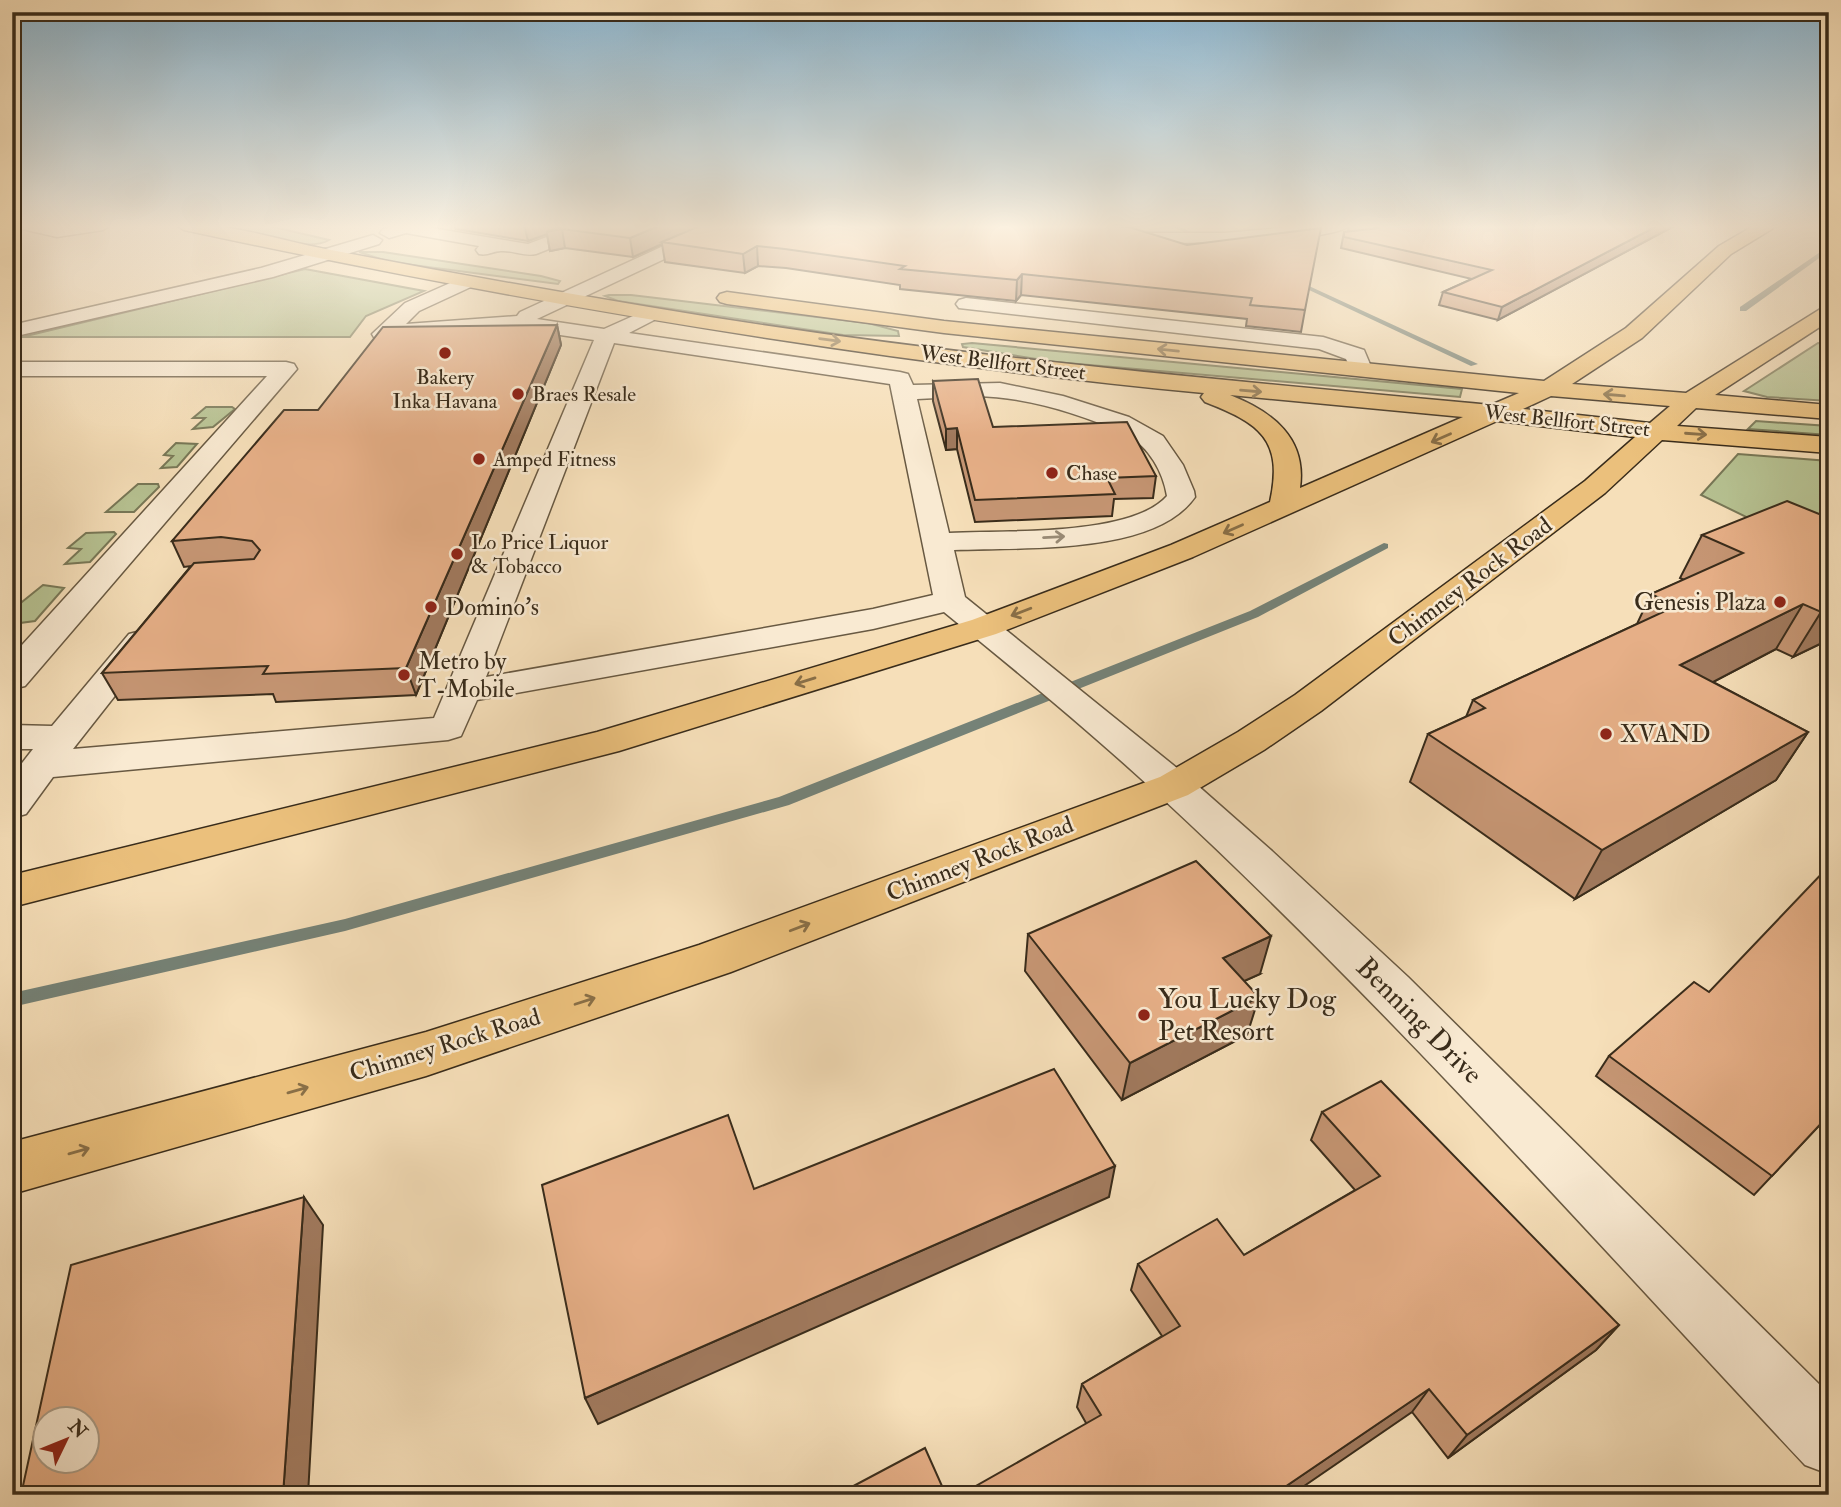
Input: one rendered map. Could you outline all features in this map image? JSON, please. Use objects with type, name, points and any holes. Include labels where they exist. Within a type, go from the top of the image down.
[{"type":"main road","name":"West Bellfort Street","points":[[545,295],[651,314],[922,353],[1153,382],[1496,413],[1659,432],[1829,445]]},
{"type":"main road","points":[[12,891],[606,742],[984,627],[1182,551],[1548,389],[1634,333],[1675,295]]},
{"type":"main road","name":"West Bellfort Street","points":[[711,296],[944,327],[1548,389],[1829,412]]},
{"type":"main road","name":"Chimney Rock Road","points":[[12,1168],[452,1045],[714,959],[1174,786],[1308,704],[1585,495],[1659,432],[1689,402],[1826,319]]},
{"type":"main road","points":[[922,353],[944,327]]},
{"type":"main road","points":[[1153,382],[1214,398],[1253,414],[1280,435],[1288,468],[1283,507]]},
{"type":"street","points":[[12,331],[168,295]]},
{"type":"street","points":[[370,351],[412,307],[437,295]]},
{"type":"street","points":[[513,322],[575,295]]},
{"type":"street","points":[[959,295],[956,299],[966,304],[1322,343],[1356,355],[1361,369]]},
{"type":"street","points":[[944,327],[966,304]]},
{"type":"street","points":[[12,737],[52,751],[448,728],[606,335],[651,314]]},
{"type":"street","points":[[386,332],[513,322],[606,335],[903,397],[998,390],[1034,396],[1150,437],[1181,484],[1181,497],[1170,510],[1129,528],[1095,535],[937,542]]},
{"type":"street","points":[[463,692],[873,619],[950,601],[903,397],[922,353]]},
{"type":"street","points":[[12,369],[286,369],[12,678]]},
{"type":"street","points":[[903,397],[937,417]]},
{"type":"street","points":[[1007,414],[1081,411]]},
{"type":"street","name":"Benning Drive","points":[[950,601],[1174,786],[1391,991],[1829,1441]]},
{"type":"street","points":[[12,804],[158,620]]},
{"type":"green space","points":[[195,295],[414,295],[366,316],[350,337],[22,337]]},
{"type":"green space","points":[[634,295],[868,323],[898,331],[899,336],[843,335],[618,301],[605,296]]},
{"type":"green space","points":[[1818,343],[1829,345],[1829,401],[1767,397],[1744,391]]},
{"type":"green space","points":[[962,344],[1462,389],[1460,397],[1055,362],[963,347]]},
{"type":"green space","points":[[206,407],[235,409],[213,427],[193,429],[205,418],[193,418]]},
{"type":"green space","points":[[1756,421],[1829,426],[1829,435],[1748,429]]},
{"type":"green space","points":[[176,443],[197,444],[177,467],[161,468],[173,456],[164,455]]},
{"type":"green space","points":[[1738,454],[1829,461],[1829,557],[1701,495]]},
{"type":"green space","points":[[138,484],[158,484],[159,487],[134,512],[106,512]]},
{"type":"green space","points":[[86,533],[116,534],[90,562],[65,564],[81,549],[68,548]]},
{"type":"green space","points":[[43,585],[64,588],[35,621],[12,624],[12,610]]},
{"type":"building","points":[[1226,295],[1308,295],[1305,310],[1250,305],[1252,298]]},
{"type":"building","points":[[1456,295],[1524,295],[1502,307]]},
{"type":"building","points":[[557,325],[406,668],[263,674],[268,666],[102,673],[194,563],[254,559],[260,550],[252,541],[221,537],[172,541],[284,410],[318,410],[383,327]]},
{"type":"building","points":[[978,379],[993,427],[1127,422],[1156,476],[1107,478],[1115,494],[975,500],[957,428],[946,429],[933,381]]},
{"type":"building","points":[[1787,501],[1829,518],[1829,608],[1821,612],[1803,604],[1680,665],[1808,732],[1602,850],[1428,734],[1485,708],[1473,700],[1676,606],[1651,594],[1743,553],[1702,535]]},
{"type":"building","name":"You Lucky Dog Pet Resort","points":[[1196,861],[1271,936],[1223,958],[1259,997],[1130,1063],[1028,934]]},
{"type":"building","points":[[1829,866],[1829,1115],[1772,1176],[1609,1056],[1694,982],[1709,992]]},
{"type":"building","points":[[1054,1069],[1115,1166],[585,1398],[542,1185],[728,1115],[754,1189]]},
{"type":"building","points":[[1381,1081],[1619,1325],[1467,1435],[1429,1389],[1273,1495],[960,1495],[1101,1415],[1082,1384],[1180,1326],[1138,1264],[1217,1219],[1244,1255],[1380,1176],[1322,1112]]},
{"type":"building","points":[[304,1197],[283,1495],[21,1495],[32,1444],[32,1476],[102,1476],[102,1406],[40,1406],[71,1265]]},
{"type":"building","points":[[925,1448],[946,1495],[846,1495],[844,1491]]},
{"type":"waterway","points":[[1325,295],[1474,364]]},
{"type":"waterway","points":[[1743,309],[1762,295]]},
{"type":"waterway","points":[[12,1000],[345,925],[784,801],[1254,614],[1384,546]]},
{"type":"place","name":"Bakery Inka Havana","points":[[445,353]]},
{"type":"place","name":"Braes Resale","points":[[518,394]]},
{"type":"place","name":"Amped Fitness","points":[[479,459]]},
{"type":"place","name":"Chase","points":[[1052,473]]},
{"type":"place","name":"Lo Price Liquor & Tobacco","points":[[457,554]]},
{"type":"place","name":"Genesis Plaza","points":[[1780,602]]},
{"type":"place","name":"Domino's","points":[[431,607]]},
{"type":"place","name":"Metro by T-Mobile","points":[[404,675]]},
{"type":"place","name":"XVAND","points":[[1606,734]]},
{"type":"place","name":"You Lucky Dog Pet Resort","points":[[1144,1015]]}]
